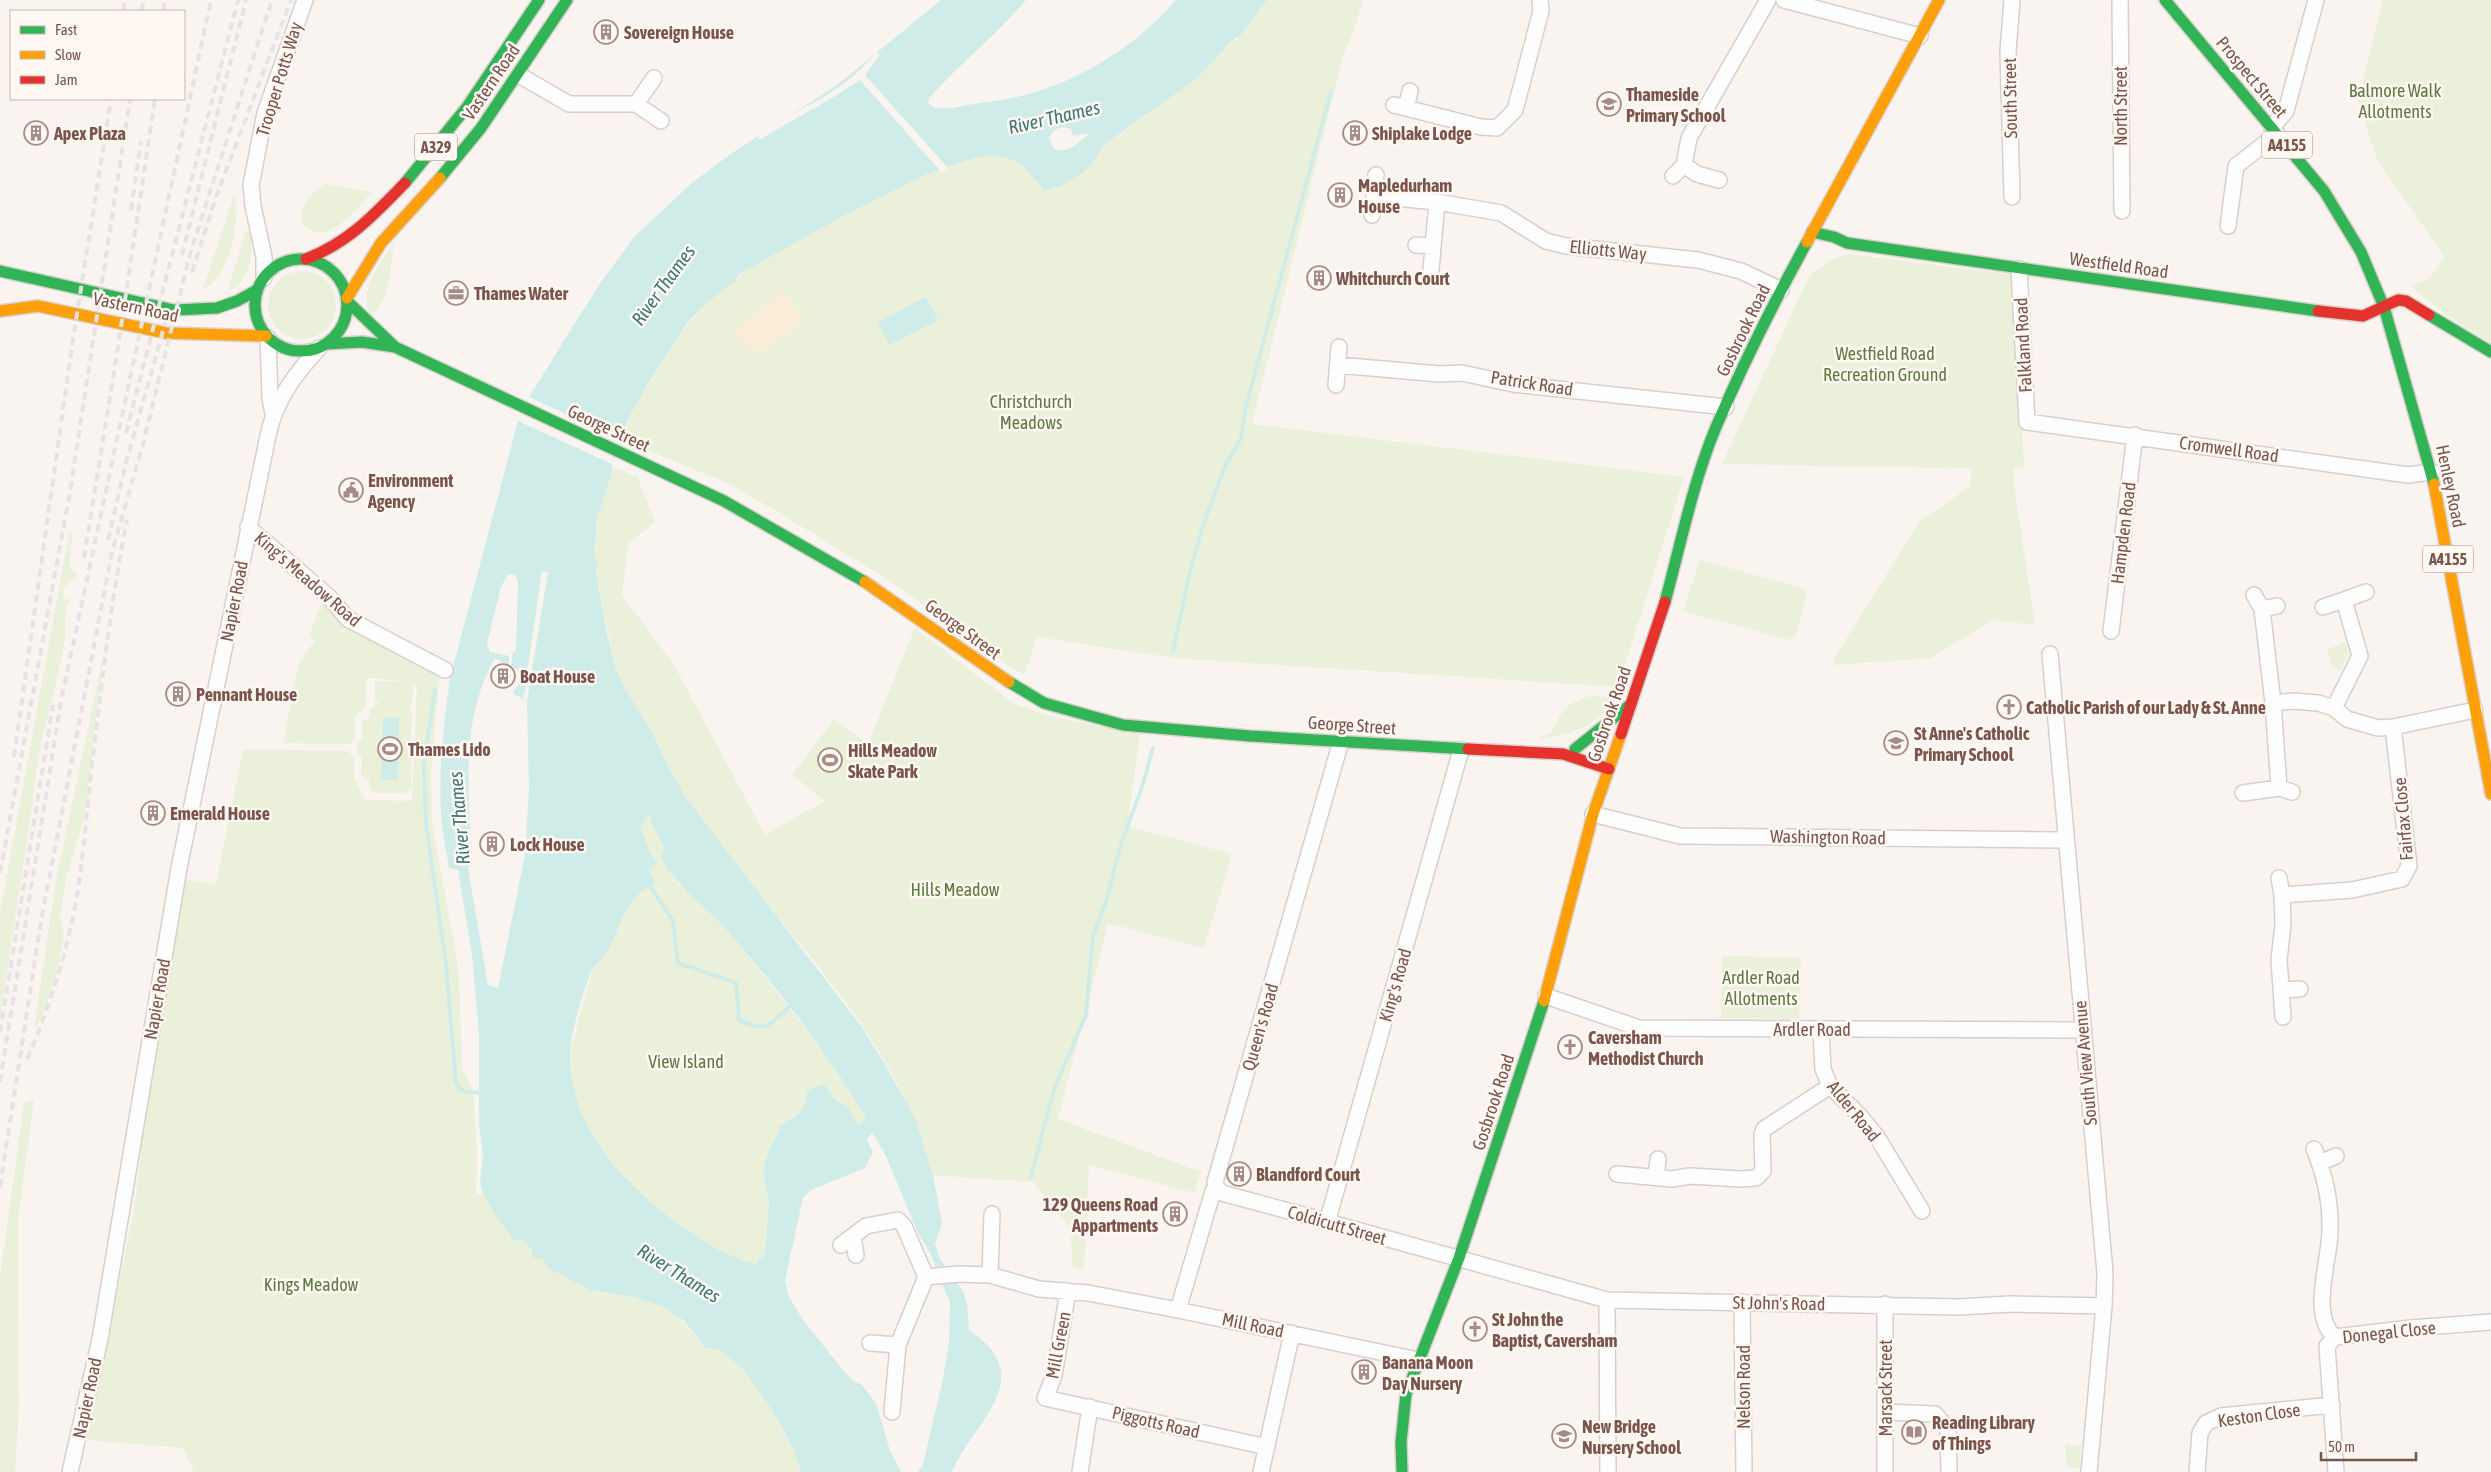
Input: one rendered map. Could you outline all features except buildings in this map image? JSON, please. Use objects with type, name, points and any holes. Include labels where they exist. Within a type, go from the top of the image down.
[{"type":"main road","name":"Vastern Road","points":[[306,259],[336,246],[346,238],[394,194],[426,160],[492,73],[539,0]]},
{"type":"main road","name":"Vastern Road","points":[[347,299],[381,243],[447,171],[519,75],[567,0]]},
{"type":"main road","name":"Gosbrook Road","points":[[1402,1472],[1402,1442],[1406,1394],[1459,1258],[1546,996],[1593,814],[1609,769],[1605,750],[1630,704],[1665,605],[1697,481],[1726,407],[1781,290],[1939,0]]},
{"type":"main road","name":"Prospect Street","points":[[2172,3],[2324,191],[2361,252],[2384,307]]},
{"type":"main road","name":"Westfield Road","points":[[1812,232],[1847,242],[2340,314],[2363,316],[2398,300],[2412,303],[2462,337],[2491,352]]},
{"type":"main road","name":"Westfield Road","points":[[1800,255],[1847,242]]},
{"type":"main road","points":[[306,259],[319,262],[331,270],[340,281],[347,299],[347,315],[341,330],[323,346],[309,351],[290,350],[267,337],[258,322],[255,309],[260,284],[277,266],[289,260],[306,259]]},
{"type":"main road","name":"Vastern Road","points":[[0,271],[174,310],[188,311],[207,311],[226,306],[242,300],[260,284]]},
{"type":"main road","name":"George Street","points":[[347,299],[395,347]]},
{"type":"main road","name":"Vastern Road","points":[[0,311],[38,306],[166,333],[267,337]]},
{"type":"main road","name":"Henley Road","points":[[2384,307],[2432,472],[2491,794]]},
{"type":"main road","name":"George Street","points":[[323,346],[362,342],[395,347],[724,501],[884,593],[1000,678],[1044,703],[1123,726],[1461,750],[1563,754],[1609,769]]},
{"type":"main road","points":[[1574,749],[1630,704]]},
{"type":"main road","name":"George Street","points":[[1563,754],[1574,749],[1605,750]]},
{"type":"street","name":"Trooper Potts Way","points":[[260,284],[264,258],[252,206],[251,185],[265,113],[305,0]]},
{"type":"street","points":[[1410,91],[1400,106],[1481,127],[1497,128],[1515,110],[1541,11],[1540,0]]},
{"type":"street","points":[[1719,180],[1679,170],[1690,138],[1768,0]]},
{"type":"street","points":[[1784,0],[1920,36]]},
{"type":"street","name":"South Street","points":[[2012,0],[2008,52],[2012,197]]},
{"type":"street","name":"North Street","points":[[2120,0],[2122,211]]},
{"type":"street","points":[[2228,226],[2236,166],[2274,130],[2286,111],[2316,0]]},
{"type":"street","points":[[519,75],[569,104],[636,104],[661,121]]},
{"type":"street","points":[[636,104],[654,78]]},
{"type":"street","points":[[1372,216],[1376,175]]},
{"type":"street","name":"Elliotts Way","points":[[1374,196],[1437,202],[1501,213],[1546,241],[1566,246],[1698,260],[1740,271],[1781,290]]},
{"type":"street","points":[[1431,270],[1437,202]]},
{"type":"street","points":[[1416,244],[1434,246]]},
{"type":"street","name":"Falkland Road","points":[[2019,268],[2026,422]]},
{"type":"street","name":"King's Meadow Road","points":[[267,337],[270,398],[273,414]]},
{"type":"street","name":"King's Meadow Road","points":[[323,346],[296,373],[273,414],[248,527],[329,596],[348,619],[445,670]]},
{"type":"street","points":[[1336,385],[1339,347]]},
{"type":"street","name":"Patrick Road","points":[[1338,365],[1439,374],[1462,373],[1513,384],[1726,407]]},
{"type":"street","name":"Cromwell Road","points":[[2026,422],[2408,474],[2432,472]]},
{"type":"street","name":"Hampden Road","points":[[2111,631],[2136,436]]},
{"type":"street","name":"Napier Road","points":[[70,1472],[100,1338],[179,868],[248,527]]},
{"type":"street","points":[[2323,607],[2366,592]]},
{"type":"street","points":[[2243,793],[2286,790],[2272,703],[2270,608],[2254,595]]},
{"type":"street","points":[[2334,708],[2360,656],[2344,600]]},
{"type":"street","name":"South View Avenue","points":[[2050,654],[2065,840],[2105,1273],[2104,1306],[2089,1472]]},
{"type":"street","points":[[2272,703],[2293,701],[2318,703],[2334,708],[2347,718],[2378,728],[2393,727],[2475,710]]},
{"type":"street","name":"Fairfax Close","points":[[2282,896],[2352,890],[2402,878],[2409,866],[2393,727]]},
{"type":"street","name":"Queen's Road","points":[[1178,1310],[1213,1191],[1217,1188],[1215,1182],[1341,742]]},
{"type":"street","name":"King's Road","points":[[1328,1219],[1461,750]]},
{"type":"street","name":"Washington Road","points":[[1593,814],[1680,836],[2065,840]]},
{"type":"street","points":[[2279,878],[2283,925],[2279,960],[2283,1017]]},
{"type":"street","points":[[2281,990],[2300,989]]},
{"type":"street","name":"Ardler Road","points":[[1546,996],[1639,1028],[2082,1030]]},
{"type":"street","name":"Alder Road","points":[[1821,1030],[1824,1069],[1830,1086],[1860,1116],[1877,1137],[1922,1211]]},
{"type":"street","points":[[1617,1174],[1656,1178],[1756,1178],[1763,1171],[1762,1134],[1764,1129],[1830,1086]]},
{"type":"street","points":[[2335,1337],[2324,1324],[2323,1314],[2323,1289],[2331,1232],[2329,1205],[2317,1156],[2336,1156]]},
{"type":"street","points":[[1656,1178],[1658,1159]]},
{"type":"street","name":"Coldicutt Street","points":[[1217,1188],[1222,1193],[1322,1220],[1328,1219],[1334,1224],[1459,1258]]},
{"type":"street","points":[[990,1275],[992,1214]]},
{"type":"street","points":[[856,1255],[847,1240],[866,1226],[898,1220],[904,1226],[930,1277],[898,1345],[892,1412]]},
{"type":"street","name":"St John's Road","points":[[1459,1258],[1607,1300],[1885,1304],[1959,1307],[2009,1304],[2104,1306]]},
{"type":"street","name":"Mill Road","points":[[930,1277],[959,1274],[990,1275],[1039,1289],[1088,1293],[1418,1360]]},
{"type":"street","name":"Mill Green","points":[[1045,1398],[1054,1376],[1068,1291]]},
{"type":"street","points":[[1607,1300],[1608,1472]]},
{"type":"street","name":"Nelson Road","points":[[1742,1302],[1744,1472]]},
{"type":"street","name":"Marsack Street","points":[[1885,1304],[1885,1472]]},
{"type":"street","name":"Donegal Close","points":[[2336,1472],[2327,1346],[2335,1337],[2410,1328],[2491,1322]]},
{"type":"street","points":[[1261,1472],[1292,1333]]},
{"type":"street","points":[[870,1343],[898,1345]]},
{"type":"street","name":"Piggotts Road","points":[[1045,1398],[1267,1448]]},
{"type":"street","name":"Keston Close","points":[[2197,1472],[2200,1433],[2206,1423],[2221,1416],[2332,1405]]},
{"type":"street","points":[[1080,1472],[1090,1407]]},
{"type":"street","points":[[1885,1412],[1936,1414],[1948,1428],[1949,1472]]},
{"type":"green space","name":"Christchurch Meadows","points":[[1267,0],[1363,0],[1354,30],[1343,56],[1252,424],[1684,477],[1618,687],[1174,658],[1037,637],[1024,675],[995,657],[893,583],[730,484],[622,440],[640,398],[688,325],[707,302],[744,271],[841,217],[922,176],[974,158],[994,155],[1015,161],[1024,167],[1045,191],[1065,184],[1105,144],[1149,114],[1240,36]]},
{"type":"green space","name":"Balmore Walk Allotments","points":[[2383,0],[2491,0],[2491,343],[2451,318],[2411,286],[2429,279],[2445,257],[2378,162],[2358,101]]},
{"type":"green space","points":[[326,184],[372,192],[355,211],[336,227],[324,232],[314,232],[307,229],[302,222],[302,213],[305,204],[313,194]]},
{"type":"green space","points":[[236,196],[236,220],[231,248],[220,273],[212,283],[203,289],[233,198]]},
{"type":"green space","points":[[250,231],[251,257],[249,266],[242,281],[228,291],[245,232]]},
{"type":"green space","points":[[395,241],[387,291],[378,309],[370,316],[367,295],[372,276]]},
{"type":"green space","name":"Westfield Road Recreation Ground","points":[[1848,254],[2015,275],[2024,468],[2014,469],[2014,485],[2035,625],[1993,620],[1931,658],[1833,665],[1835,657],[1920,521],[1971,486],[1971,468],[1722,464],[1807,281],[1825,263]]},
{"type":"green space","points":[[302,271],[315,274],[326,281],[333,292],[336,305],[333,318],[326,329],[315,336],[302,339],[289,336],[278,329],[271,318],[268,305],[271,292],[278,281],[289,274]]},
{"type":"green space","name":"Hills Meadow","points":[[613,468],[637,476],[655,522],[628,544],[622,595],[674,665],[765,835],[825,801],[792,775],[834,719],[868,744],[915,628],[1013,703],[1045,715],[1140,734],[1127,826],[1232,854],[1204,948],[1108,923],[1058,1119],[1201,1172],[1194,1193],[1089,1165],[1084,1269],[1073,1268],[1070,1227],[1033,1182],[933,1175],[914,1118],[892,1074],[866,1032],[808,953],[715,838],[681,790],[652,731],[624,686],[607,630],[596,573],[598,564],[594,554],[597,519]]},
{"type":"green space","points":[[69,533],[73,534],[69,567],[78,575],[64,587],[63,598],[70,600],[65,615],[65,638],[38,759],[0,1017],[0,913]]},
{"type":"green space","points":[[1700,560],[1803,588],[1807,594],[1796,636],[1789,640],[1683,611]]},
{"type":"green space","name":"Kings Meadow","points":[[324,597],[438,675],[431,774],[432,822],[459,973],[462,1069],[471,1086],[474,1101],[477,1154],[476,1194],[483,1194],[514,1240],[523,1240],[532,1250],[532,1254],[543,1259],[548,1268],[597,1292],[632,1297],[665,1307],[674,1312],[699,1340],[710,1349],[718,1350],[744,1370],[772,1410],[786,1437],[798,1450],[797,1460],[801,1472],[194,1472],[183,1448],[87,1440],[135,1204],[147,1097],[183,879],[216,884],[243,750],[349,751],[354,759],[354,779],[366,800],[412,801],[417,686],[413,682],[412,705],[408,705],[412,710],[411,788],[406,793],[373,793],[369,788],[369,780],[361,775],[362,758],[357,753],[357,743],[362,739],[362,721],[370,717],[370,709],[378,704],[375,701],[375,681],[408,681],[366,678],[365,707],[355,717],[355,738],[350,744],[283,743],[299,663],[315,640],[309,636]]},
{"type":"green space","points":[[2345,643],[2348,653],[2341,671],[2332,665],[2327,649]]},
{"type":"green space","points":[[104,652],[85,816],[66,878],[60,918],[64,935],[56,977],[42,1017],[34,1029],[56,880]]},
{"type":"green space","points":[[1622,688],[1605,711],[1586,726],[1576,731],[1537,739],[1552,732],[1562,713],[1577,700],[1592,696],[1604,697]]},
{"type":"green space","name":"View Island","points":[[650,814],[652,824],[666,848],[671,872],[680,886],[731,934],[835,1066],[866,1118],[860,1126],[847,1106],[836,1101],[824,1085],[800,1112],[778,1127],[780,1130],[770,1147],[765,1186],[769,1202],[765,1254],[756,1264],[740,1261],[713,1248],[648,1202],[620,1174],[601,1151],[584,1120],[573,1087],[570,1052],[592,971],[607,953],[634,895],[656,883],[647,869],[657,863],[651,855],[639,826]]},
{"type":"green space","name":"Ardler Road Allotments","points":[[1722,956],[1801,958],[1799,1019],[1721,1018]]},
{"type":"green space","points":[[34,1099],[18,1221],[19,1405],[15,1472],[0,1472],[0,1277],[24,1103]]},
{"type":"green space","points":[[2065,1444],[2081,1446],[2080,1469],[2067,1468]]},
{"type":"sand","points":[[783,291],[805,319],[762,354],[757,347],[751,352],[734,331]]},
{"type":"water","name":"River Thames","points":[[941,0],[1026,0],[929,98],[928,103],[941,109],[1021,96],[1043,90],[1086,71],[1106,60],[1144,32],[1176,0],[1267,0],[1240,36],[1235,38],[1196,79],[1105,144],[1082,173],[1065,184],[1045,191],[1024,167],[1015,161],[994,155],[974,158],[922,176],[841,217],[739,274],[735,281],[705,304],[688,322],[646,387],[628,420],[612,464],[612,472],[597,519],[594,554],[598,564],[596,573],[608,639],[616,668],[625,689],[652,731],[670,770],[686,798],[861,1026],[915,1118],[933,1175],[942,1224],[935,1244],[940,1259],[963,1291],[967,1304],[969,1330],[990,1348],[1000,1365],[1001,1383],[995,1400],[986,1418],[952,1472],[918,1472],[923,1464],[943,1379],[949,1342],[950,1303],[930,1253],[917,1231],[886,1156],[872,1132],[867,1140],[873,1152],[865,1168],[811,1190],[803,1198],[785,1280],[788,1295],[803,1320],[843,1370],[854,1382],[861,1384],[876,1403],[890,1451],[901,1472],[801,1472],[792,1446],[772,1410],[744,1370],[719,1350],[705,1347],[684,1321],[665,1307],[632,1297],[591,1290],[548,1268],[543,1259],[532,1257],[532,1250],[523,1240],[514,1240],[496,1216],[483,1194],[480,1183],[483,1156],[479,1124],[479,1034],[472,954],[458,870],[449,868],[442,823],[441,768],[450,678],[518,421],[529,397],[601,282],[635,236],[693,182],[732,153],[837,85]],"holes":[[[1063,127],[1071,129],[1073,136],[1090,133],[1068,149],[1054,149],[1049,138],[1054,130]],[[508,574],[515,575],[518,581],[516,652],[513,652],[511,666],[524,674],[513,693],[527,702],[529,791],[525,855],[498,988],[488,985],[468,868],[472,864],[468,785],[471,733],[476,707],[484,682],[495,658],[509,666],[509,656],[490,652],[487,643],[501,587]],[[650,814],[652,824],[665,848],[661,858],[669,872],[725,928],[768,979],[820,1047],[866,1118],[859,1125],[847,1106],[836,1101],[824,1084],[807,1091],[805,1104],[802,1109],[794,1117],[778,1127],[780,1130],[770,1147],[764,1165],[765,1186],[769,1202],[765,1254],[756,1264],[728,1254],[694,1235],[664,1213],[623,1176],[591,1132],[579,1107],[572,1081],[571,1045],[584,990],[591,972],[607,952],[631,904],[645,889],[656,883],[648,869],[657,863],[651,855],[640,826]]]},
{"type":"water","points":[[926,297],[938,320],[889,345],[878,322]]},
{"type":"water","name":"Thames Lido","points":[[383,718],[399,718],[398,780],[381,779]]},
{"type":"pier","points":[[876,53],[880,54],[865,75],[948,168],[942,173],[860,80],[759,140],[758,133],[829,94],[855,75]]},
{"type":"pier","points":[[529,397],[622,440],[612,464],[518,421]]},
{"type":"pier","points":[[542,571],[548,572],[527,701],[523,699],[529,677],[527,673]]},
{"type":"waterway","points":[[1173,651],[1189,576],[1201,532],[1224,468],[1241,438],[1245,410],[1331,91]]},
{"type":"waterway","points":[[435,689],[424,763],[426,823],[446,964],[456,1083],[463,1091],[480,1093]]},
{"type":"waterway","points":[[1031,1177],[1054,1089],[1086,1015],[1093,936],[1106,902],[1121,844],[1142,787],[1153,748]]},
{"type":"waterway","points":[[650,886],[673,921],[678,963],[736,983],[739,1020],[756,1026],[767,1026],[789,1007]]},
{"type":"railway","points":[[123,10],[125,0]]},
{"type":"railway","points":[[142,10],[143,0]]},
{"type":"railway","points":[[163,10],[165,0]]},
{"type":"railway","points":[[0,1082],[61,701],[211,0]]},
{"type":"railway","points":[[126,433],[238,0]]},
{"type":"railway","points":[[182,255],[246,0]]},
{"type":"railway","points":[[0,1187],[41,921],[112,552],[143,444],[190,254],[272,0]]},
{"type":"railway","points":[[192,272],[216,197],[291,0]]},
{"type":"railway","points":[[14,757],[73,339],[111,100]]},
{"type":"railway","points":[[0,873],[70,492],[130,100]]},
{"type":"railway","points":[[84,558],[155,100]]},
{"type":"railway","points":[[131,210],[141,141]]},
{"type":"railway","points":[[108,540],[126,463],[168,313]]},
{"type":"railway","points":[[27,1059],[57,979],[77,896],[107,641],[127,520]]},
{"type":"railway","points":[[0,1032],[53,705]]},
{"type":"traffic: fast","points":[[405,183],[467,107],[539,0]]},
{"type":"traffic: fast","points":[[440,178],[481,128],[567,0]]},
{"type":"traffic: fast","points":[[2165,0],[2324,191],[2361,252],[2384,307],[2434,484]]},
{"type":"traffic: fast","points":[[1812,232],[1834,237],[1847,243],[2318,311]]},
{"type":"traffic: fast","points":[[1665,602],[1694,491],[1716,427],[1759,333],[1807,242]]},
{"type":"traffic: fast","points":[[301,259],[319,262],[334,272],[344,287],[347,305],[344,323],[334,338],[319,348],[301,351],[283,348],[268,338],[258,323],[255,305],[258,287],[268,272],[283,262],[301,259]]},
{"type":"traffic: fast","points":[[0,271],[174,310],[217,308],[237,301],[257,290]]},
{"type":"traffic: fast","points":[[347,301],[395,347],[724,501],[865,582]]},
{"type":"traffic: fast","points":[[2429,315],[2491,352]]},
{"type":"traffic: fast","points":[[326,344],[362,342],[395,347]]},
{"type":"traffic: fast","points":[[1009,682],[1044,703],[1123,725],[1250,736],[1468,749]]},
{"type":"traffic: fast","points":[[1575,749],[1631,704]]},
{"type":"traffic: fast","points":[[1402,1472],[1401,1442],[1406,1394],[1459,1258],[1544,1001]]},
{"type":"traffic: slow","points":[[1807,242],[1939,0]]},
{"type":"traffic: slow","points":[[347,298],[381,243],[440,178]]},
{"type":"traffic: slow","points":[[0,311],[38,306],[166,333],[266,336]]},
{"type":"traffic: slow","points":[[2434,484],[2491,794]]},
{"type":"traffic: slow","points":[[865,582],[1009,682]]},
{"type":"traffic: slow","points":[[1544,1001],[1593,814],[1621,734]]},
{"type":"traffic: jam","points":[[306,259],[335,245],[360,227],[405,183]]},
{"type":"traffic: jam","points":[[2318,311],[2363,316],[2398,300],[2406,301],[2429,315]]},
{"type":"traffic: jam","points":[[1621,734],[1665,602]]},
{"type":"traffic: jam","points":[[1468,749],[1563,754],[1609,769]]},
{"type":"place","name":"Sovereign House","points":[[606,32]]},
{"type":"place","name":"Thameside Primary School","points":[[1609,104]]},
{"type":"place","name":"Apex Plaza","points":[[36,133]]},
{"type":"place","name":"Shiplake Lodge","points":[[1355,133]]},
{"type":"place","name":"Mapledurham House","points":[[1340,195]]},
{"type":"place","name":"Whitchurch Court","points":[[1319,278]]},
{"type":"place","name":"Thames Water","points":[[456,293]]},
{"type":"place","name":"Environment Agency","points":[[351,490]]},
{"type":"place","name":"Boat House","points":[[503,676]]},
{"type":"place","name":"Pennant House","points":[[178,694]]},
{"type":"place","name":"Catholic Parish of our Lady & St. Anne","points":[[2009,707]]},
{"type":"place","name":"St Anne's Catholic Primary School","points":[[1896,743]]},
{"type":"place","name":"Thames Lido","points":[[390,749]]},
{"type":"place","name":"Hills Meadow Skate Park","points":[[830,760]]},
{"type":"place","name":"Emerald House","points":[[153,813]]},
{"type":"place","name":"Lock House","points":[[492,844]]},
{"type":"place","name":"Caversham Methodist Church","points":[[1570,1047]]},
{"type":"place","name":"Blandford Court","points":[[1239,1174]]},
{"type":"place","name":"129 Queens Road Appartments","points":[[1175,1214]]},
{"type":"place","name":"St John the Baptist, Caversham","points":[[1475,1329]]},
{"type":"place","name":"Banana Moon Day Nursery","points":[[1364,1372]]},
{"type":"place","name":"Reading Library of Things","points":[[1914,1432]]},
{"type":"place","name":"New Bridge Nursery School","points":[[1564,1436]]}]
